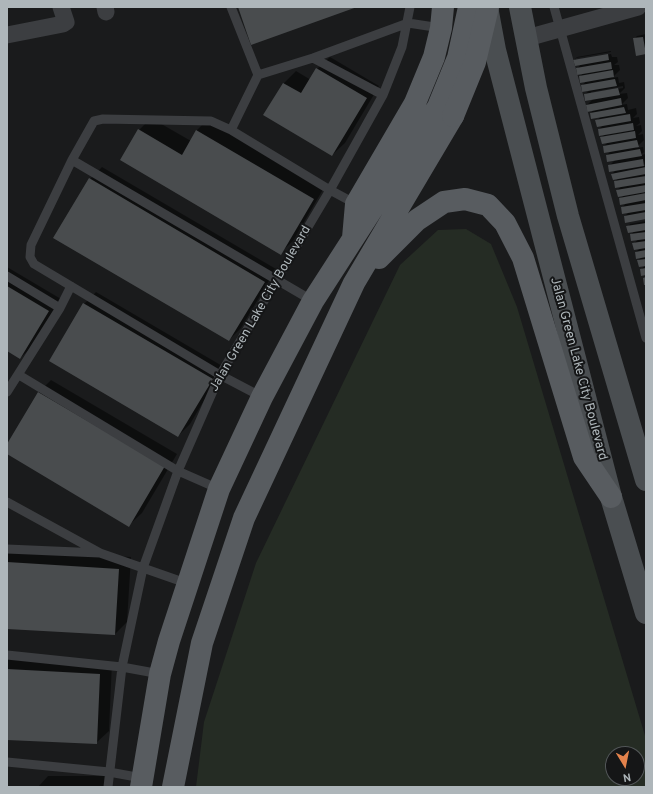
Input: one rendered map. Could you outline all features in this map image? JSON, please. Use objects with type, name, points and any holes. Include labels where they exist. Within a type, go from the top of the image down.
[{"type":"main road","points":[[354,238],[356,204],[415,103],[434,57],[441,28],[443,7]]},
{"type":"main road","points":[[141,782],[160,674],[186,583],[219,489],[262,396],[313,301],[354,238],[446,111],[468,7]]},
{"type":"main road","points":[[173,787],[202,643],[244,518],[354,283],[446,111],[475,62],[488,7]]},
{"type":"main road","points":[[354,283],[417,220],[444,202],[465,199],[488,205],[506,223],[523,258],[584,456],[612,497]]},
{"type":"street","points":[[7,35],[63,24],[66,22],[61,7]]},
{"type":"street","name":"Jalan Green Lake City Boulevard","points":[[488,7],[495,50],[612,497],[646,613]]},
{"type":"street","points":[[520,7],[536,88],[568,216],[646,480]]},
{"type":"street","points":[[527,38],[638,7]]},
{"type":"lane","points":[[230,7],[258,75]]},
{"type":"lane","name":"Jalan Green Lake City Boulevard","points":[[108,787],[122,667],[143,568],[178,471],[220,375],[330,190],[383,95],[402,47],[410,7]]},
{"type":"lane","points":[[554,7],[646,338]]},
{"type":"lane","points":[[230,130],[258,75],[313,58],[408,23],[441,28]]},
{"type":"lane","points":[[313,58],[383,95]]},
{"type":"lane","points":[[262,396],[220,375],[34,264],[30,256],[31,245],[72,160],[94,121],[103,119],[211,121],[230,130],[356,204]]},
{"type":"lane","points":[[72,160],[313,301]]},
{"type":"lane","points":[[7,276],[60,308]]},
{"type":"lane","points":[[7,392],[60,308],[71,286]]},
{"type":"lane","points":[[19,375],[178,471],[219,489]]},
{"type":"lane","points":[[7,502],[100,553],[186,583]]},
{"type":"lane","points":[[7,549],[100,553]]},
{"type":"lane","points":[[7,655],[122,667],[160,674]]},
{"type":"lane","points":[[7,762],[109,772],[141,782]]},
{"type":"shaded area","points":[[466,229],[491,244],[517,307],[646,739],[646,787],[196,787],[204,722],[256,563],[400,265],[438,230]]},
{"type":"building","points":[[238,7],[357,7],[251,45]]},
{"type":"building","points":[[643,37],[646,54],[636,56],[633,38]]},
{"type":"building","points":[[608,54],[609,60],[575,66],[573,60]]},
{"type":"building","points":[[611,62],[612,69],[577,75],[576,68]]},
{"type":"building","points":[[316,68],[367,98],[332,156],[263,115],[283,83],[301,93]]},
{"type":"building","points":[[613,70],[614,77],[580,83],[579,76]]},
{"type":"building","points":[[615,79],[617,86],[582,92],[581,85]]},
{"type":"building","points":[[618,88],[620,95],[585,101],[584,94]]},
{"type":"building","points":[[621,98],[622,105],[587,112],[586,105]]},
{"type":"building","points":[[624,107],[626,113],[591,119],[590,113]]},
{"type":"building","points":[[630,114],[631,121],[597,127],[595,120]]},
{"type":"building","points":[[633,123],[634,130],[599,136],[598,129]]},
{"type":"building","points":[[138,129],[182,155],[196,130],[314,199],[281,255],[120,160]]},
{"type":"building","points":[[635,131],[636,138],[602,144],[600,137]]},
{"type":"building","points":[[637,140],[639,147],[604,153],[603,146]]},
{"type":"building","points":[[640,149],[642,156],[607,162],[606,155]]},
{"type":"building","points":[[643,159],[644,166],[609,172],[608,165]]},
{"type":"building","points":[[646,167],[646,174],[613,180],[611,174]]},
{"type":"building","points":[[646,176],[646,183],[615,188],[614,181]]},
{"type":"building","points":[[89,178],[265,282],[229,341],[53,238]]},
{"type":"building","points":[[646,185],[646,192],[618,197],[616,190]]},
{"type":"building","points":[[646,193],[646,200],[620,205],[619,198]]},
{"type":"building","points":[[646,203],[646,210],[622,214],[621,207]]},
{"type":"building","points":[[646,212],[646,219],[625,223],[624,216]]},
{"type":"building","points":[[646,223],[646,230],[628,233],[626,226]]},
{"type":"building","points":[[646,232],[646,239],[631,241],[630,234]]},
{"type":"building","points":[[646,241],[646,248],[634,250],[632,243]]},
{"type":"building","points":[[646,250],[646,257],[636,259],[635,252]]},
{"type":"building","points":[[646,259],[646,266],[639,267],[637,260]]},
{"type":"building","points":[[646,268],[646,275],[641,276],[640,269]]},
{"type":"building","points":[[646,277],[646,285],[644,285],[643,278]]},
{"type":"building","points":[[7,286],[49,311],[20,359],[7,351]]},
{"type":"building","points":[[83,303],[213,379],[178,437],[49,361]]},
{"type":"building","points":[[38,392],[165,466],[129,527],[7,454],[7,444]]},
{"type":"building","points":[[7,562],[119,569],[115,635],[7,629]]},
{"type":"building","points":[[7,669],[100,674],[97,744],[7,740]]}]
